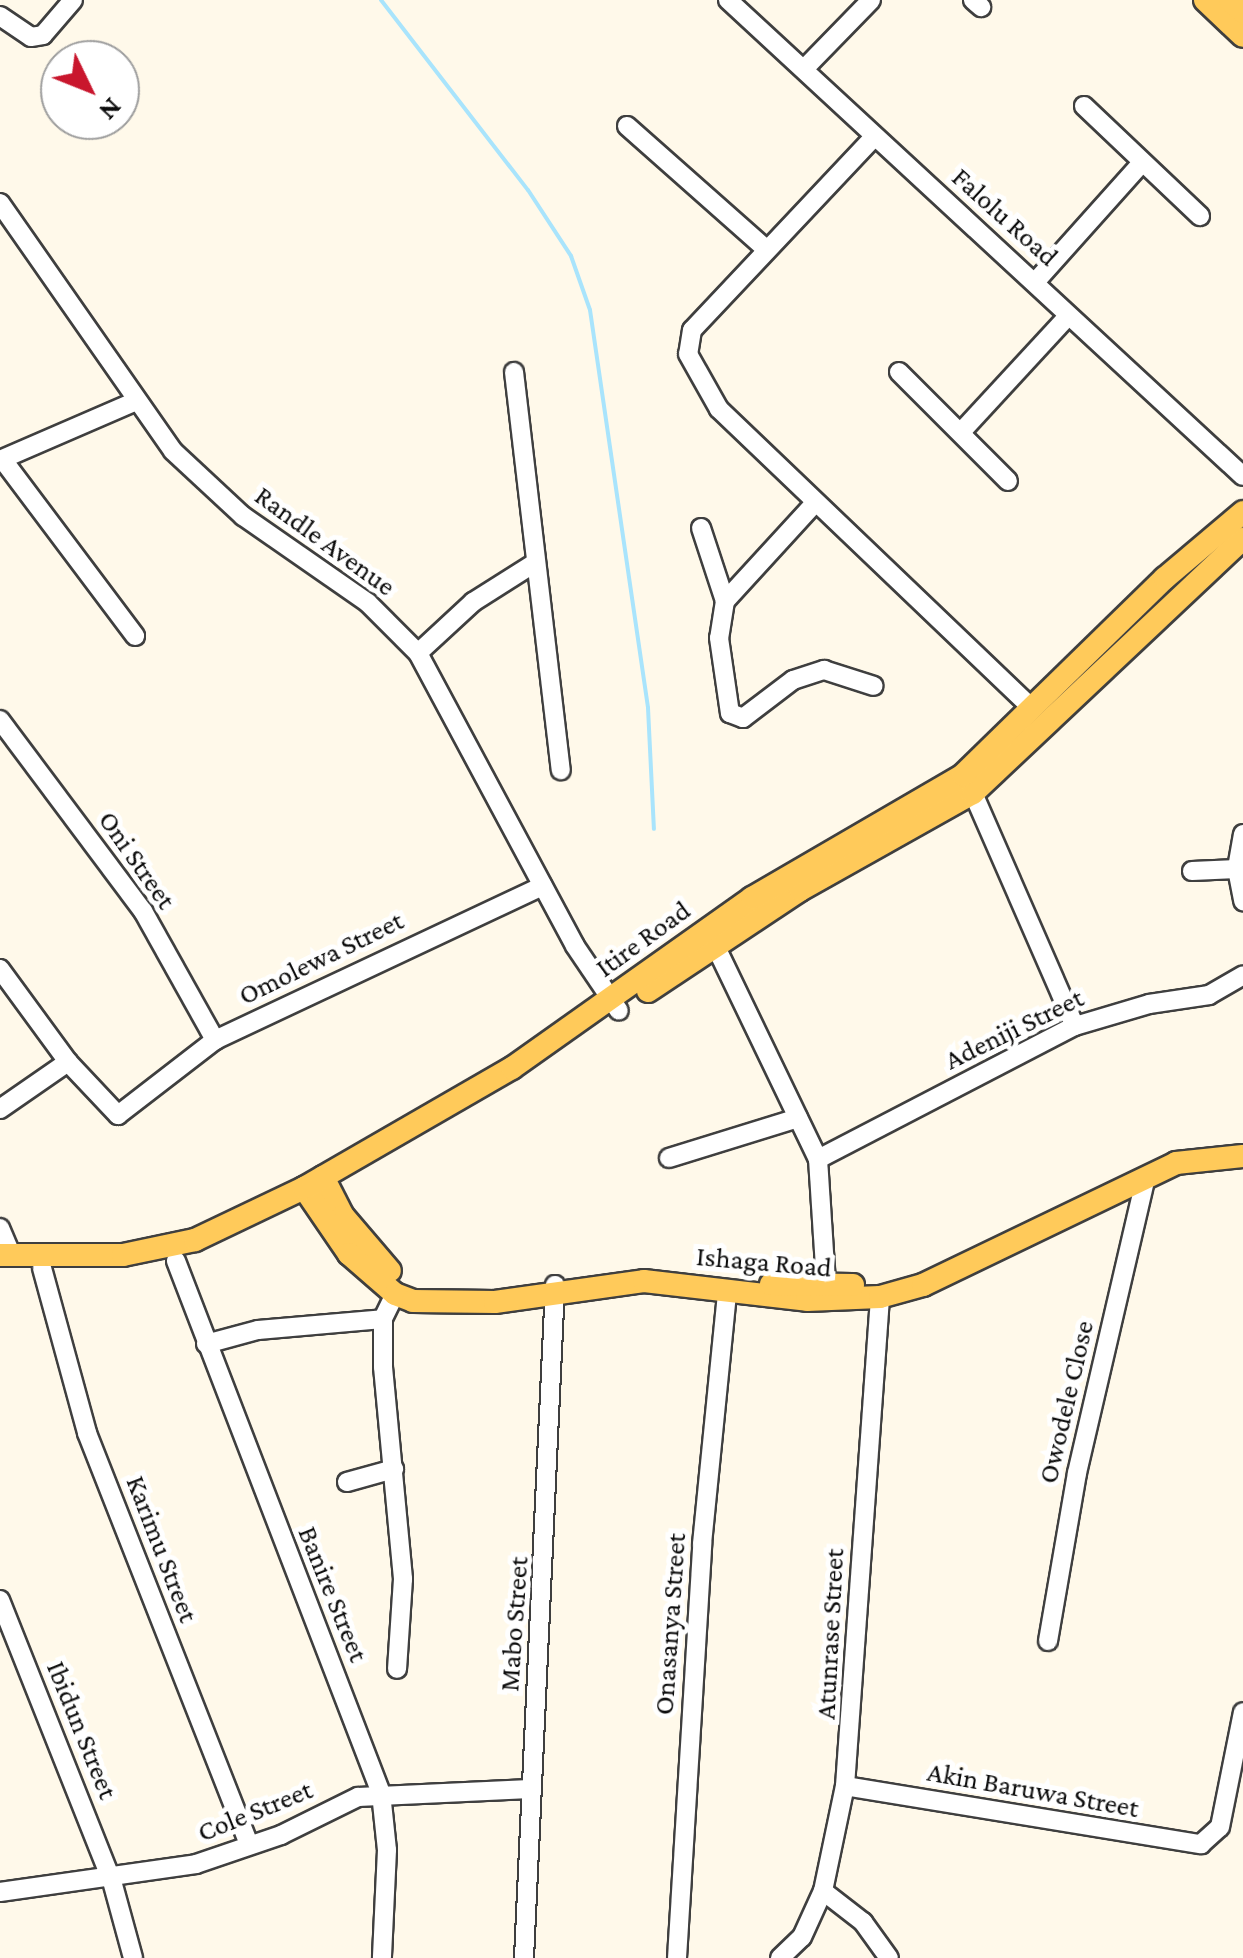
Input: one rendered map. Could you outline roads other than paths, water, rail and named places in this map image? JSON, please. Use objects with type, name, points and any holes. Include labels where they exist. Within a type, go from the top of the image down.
[{"type":"main road","points":[[1205,0],[1242,28]]},
{"type":"main road","points":[[1230,0],[1242,28]]},
{"type":"main road","name":"Itire Road","points":[[616,1005],[752,898],[963,775],[1243,512]]},
{"type":"main road","name":"Itire Road","points":[[4,1259],[42,1268],[176,1260],[317,1188],[714,942],[972,793],[1243,539]]},
{"type":"main road","name":"Ishaga Road","points":[[317,1188],[363,1244],[402,1280],[434,1290],[555,1289],[644,1282],[727,1294],[829,1291],[919,1274],[1144,1164],[1243,1148]]},
{"type":"main road","name":"Ishaga Road","points":[[317,1188],[349,1254],[395,1294],[433,1305],[641,1274],[880,1297],[978,1263],[1176,1162],[1243,1156]]},
{"type":"main road","name":"Itire Road","points":[[4,1259],[123,1255],[195,1240],[317,1188]]},
{"type":"street","points":[[0,16],[36,37],[73,0]]},
{"type":"street","name":"Falolu Road","points":[[728,0],[874,137],[1036,280],[1068,316],[1243,476]]},
{"type":"street","points":[[804,69],[871,0]]},
{"type":"street","points":[[1084,106],[1140,165],[1200,216]]},
{"type":"street","points":[[627,126],[765,248]]},
{"type":"street","points":[[874,137],[765,248],[692,330],[688,354],[719,409],[814,504],[976,648],[1032,708]]},
{"type":"street","points":[[1036,280],[1140,165]]},
{"type":"street","name":"Randle Avenue","points":[[0,202],[134,402],[208,487],[368,603],[418,654],[543,886],[616,1005]]},
{"type":"street","points":[[962,432],[1068,316]]},
{"type":"street","points":[[514,372],[533,564],[561,770]]},
{"type":"street","points":[[899,372],[1008,481]]},
{"type":"street","points":[[134,402],[2,460],[135,636]]},
{"type":"street","points":[[724,601],[814,504]]},
{"type":"street","points":[[701,528],[724,601],[719,638],[735,718],[802,676],[824,670],[874,686]]},
{"type":"street","points":[[418,654],[473,602],[533,564]]},
{"type":"street","name":"Oni Street","points":[[0,720],[142,911],[215,1040]]},
{"type":"street","points":[[972,793],[1076,1026]]},
{"type":"street","points":[[1243,834],[1237,869],[1243,901]]},
{"type":"street","points":[[1192,870],[1237,869]]},
{"type":"street","name":"Omolewa Street","points":[[68,1062],[110,1112],[122,1113],[215,1040],[543,886]]},
{"type":"street","points":[[714,942],[818,1159],[829,1291]]},
{"type":"street","points":[[0,968],[68,1062],[0,1109]]},
{"type":"street","name":"Adeniji Street","points":[[818,1159],[1076,1026],[1149,1004],[1210,995],[1242,976]]},
{"type":"street","points":[[669,1158],[798,1118]]},
{"type":"street","name":"Owodele Close","points":[[1048,1641],[1080,1456],[1146,1177]]},
{"type":"street","points":[[0,1228],[4,1259]]},
{"type":"street","name":"Banire Street","points":[[176,1260],[381,1793],[387,1850],[382,1958]]},
{"type":"street","name":"Karimu Street","points":[[42,1268],[87,1434],[249,1845]]},
{"type":"street","name":"Mabo Street","points":[[524,1958],[555,1289]]},
{"type":"street","points":[[395,1294],[384,1319],[403,1579],[397,1668]]},
{"type":"street","name":"Onasanya Street","points":[[677,1958],[702,1544],[727,1294]]},
{"type":"street","name":"Atunrase Street","points":[[780,1958],[802,1936],[823,1891],[845,1786],[880,1297]]},
{"type":"street","points":[[206,1344],[258,1330],[384,1319]]},
{"type":"street","points":[[348,1482],[394,1469]]},
{"type":"street","name":"Ibidun Street","points":[[0,1600],[112,1881],[133,1958]]},
{"type":"street","name":"Akin Baruwa Street","points":[[845,1786],[1104,1832],[1201,1844],[1211,1839],[1220,1826],[1243,1712]]},
{"type":"street","name":"Cole Street","points":[[0,1892],[112,1881],[196,1864],[381,1793],[530,1788]]},
{"type":"street","points":[[823,1891],[864,1922],[889,1958]]},
{"type":"waterway","points":[[381,0],[528,190],[571,256],[590,310],[648,708],[654,829]]}]
